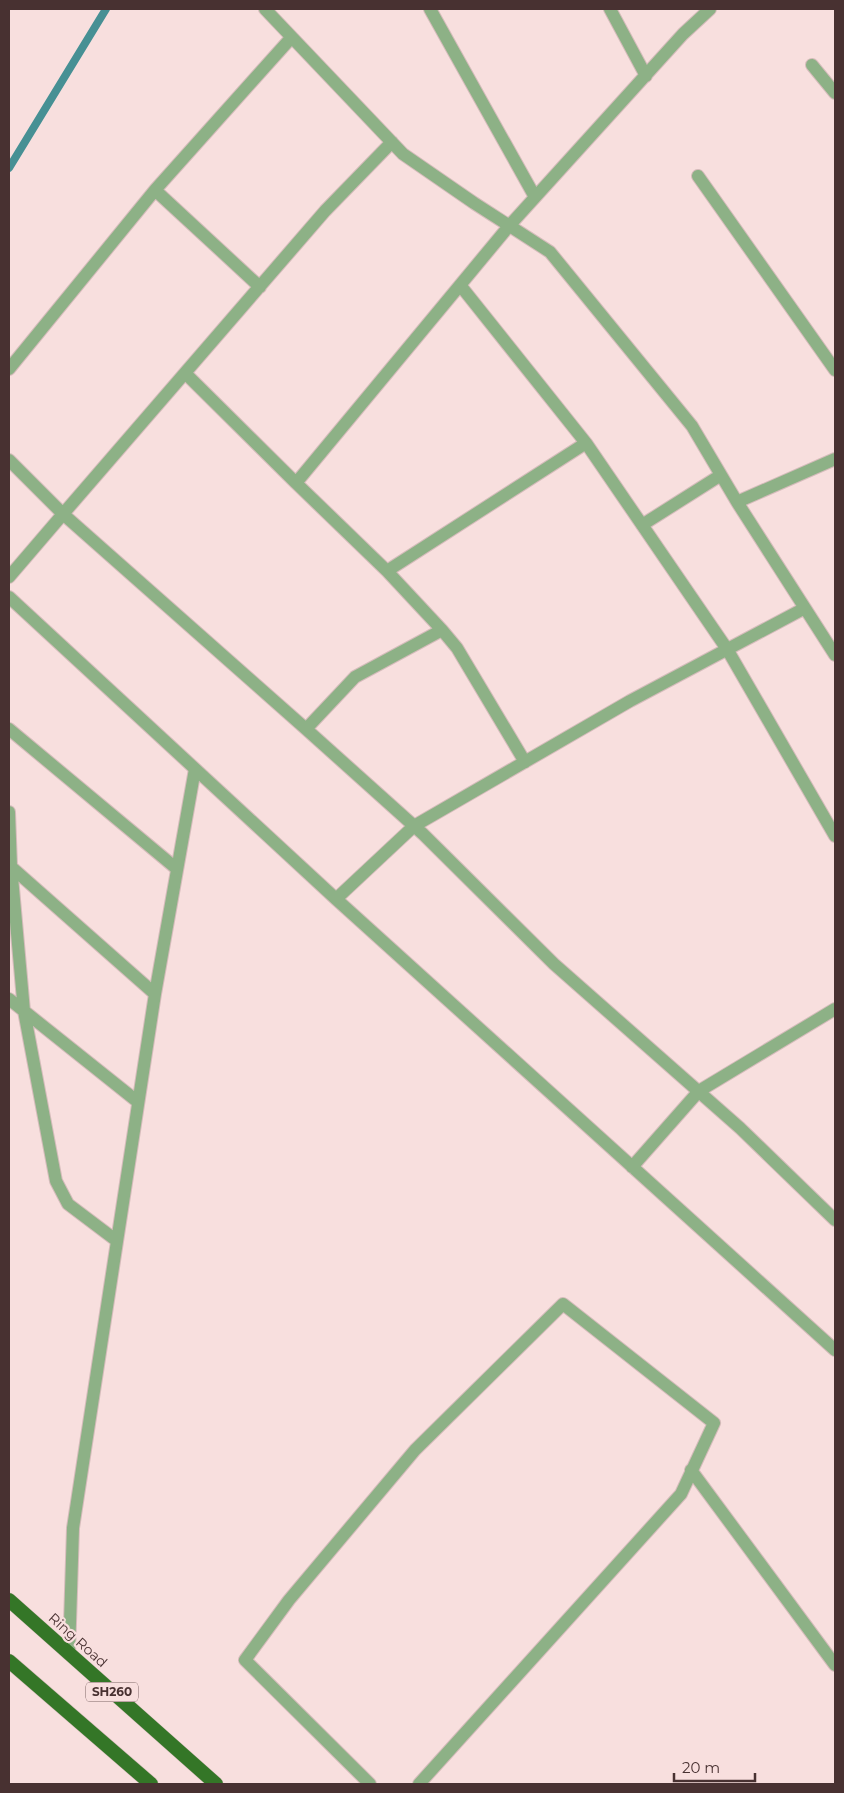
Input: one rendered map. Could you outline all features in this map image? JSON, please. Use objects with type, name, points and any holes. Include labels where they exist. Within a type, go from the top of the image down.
[{"type":"highway","name":"Ring Road","points":[[9,1600],[216,1784]]},
{"type":"highway","name":"SH260","points":[[9,1661],[152,1784]]},
{"type":"street","points":[[265,9],[403,154],[474,204],[550,252],[692,426],[737,502],[835,655]]},
{"type":"street","points":[[430,9],[534,198]]},
{"type":"street","points":[[610,9],[646,76]]},
{"type":"street","points":[[296,483],[509,226],[683,34],[710,9]]},
{"type":"street","points":[[9,369],[155,190],[291,38]]},
{"type":"street","points":[[812,65],[835,93]]},
{"type":"street","points":[[9,577],[325,211],[392,142]]},
{"type":"street","points":[[698,176],[835,370]]},
{"type":"street","points":[[155,190],[260,287]]},
{"type":"street","points":[[460,285],[586,443],[727,649],[835,836]]},
{"type":"street","points":[[185,373],[387,570],[442,630],[457,648],[525,762]]},
{"type":"street","points":[[387,570],[586,443]]},
{"type":"street","points":[[9,460],[63,514],[414,826],[554,964],[740,1128],[835,1220]]},
{"type":"street","points":[[737,502],[835,460]]},
{"type":"street","points":[[642,525],[721,476]]},
{"type":"street","points":[[9,596],[336,899],[835,1350]]},
{"type":"street","points":[[336,899],[414,826],[630,701],[805,608]]},
{"type":"street","points":[[306,729],[355,677],[442,630]]},
{"type":"street","points":[[9,729],[177,869]]},
{"type":"street","points":[[69,1654],[73,1528],[155,994],[195,769]]},
{"type":"street","points":[[9,812],[10,865],[24,1011],[56,1181],[68,1204],[117,1241]]},
{"type":"street","points":[[10,865],[155,994]]},
{"type":"street","points":[[9,999],[138,1102]]},
{"type":"street","points":[[632,1167],[698,1091],[835,1009]]},
{"type":"street","points":[[370,1784],[245,1660],[290,1600],[415,1450],[563,1304],[714,1422],[681,1494],[419,1784]]},
{"type":"street","points":[[692,1470],[835,1665]]},
{"type":"waterway","points":[[9,168],[106,9]]}]
